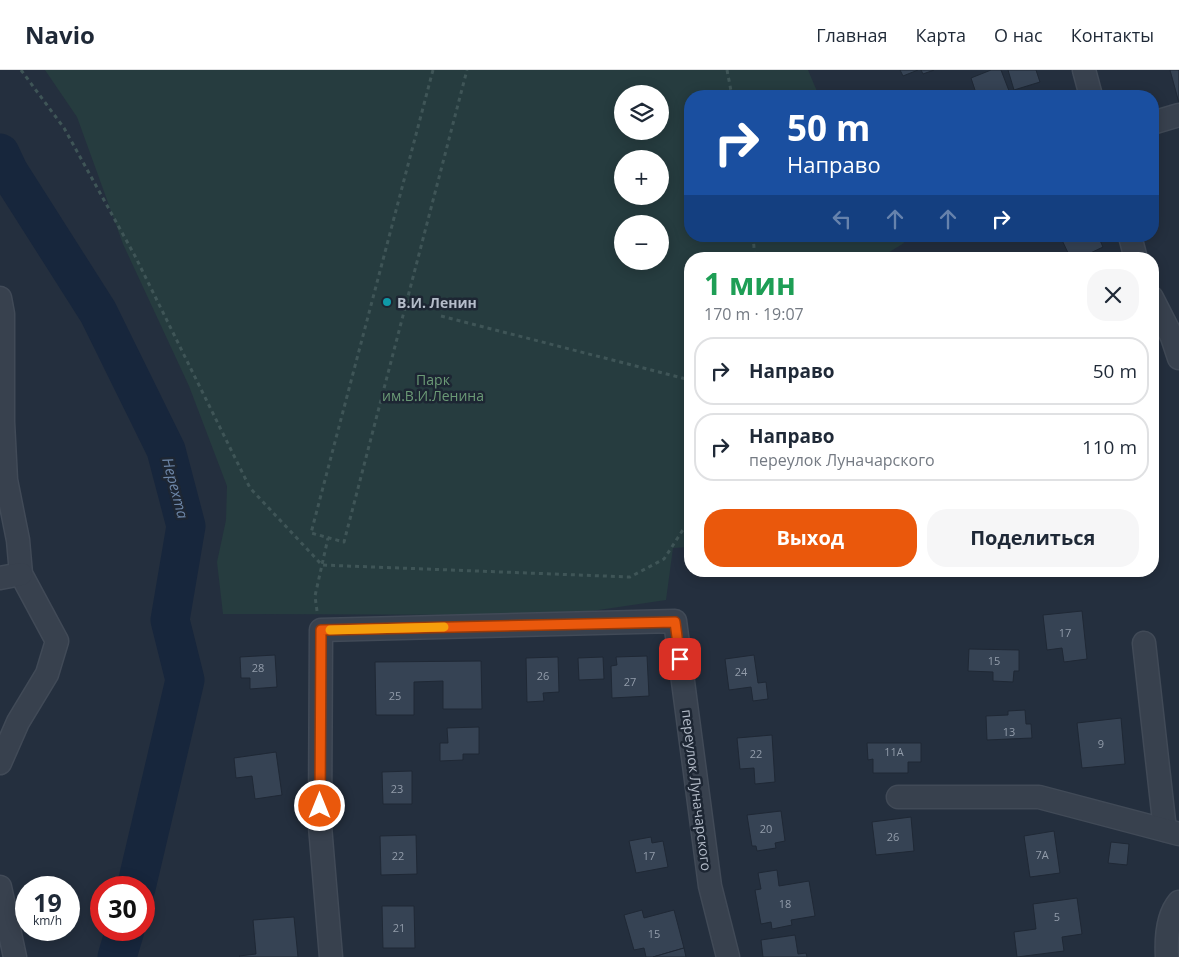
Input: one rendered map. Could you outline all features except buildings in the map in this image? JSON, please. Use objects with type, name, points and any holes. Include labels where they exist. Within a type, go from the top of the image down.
[{"type":"street","points":[[1084,70],[1089,90]]},
{"type":"street","points":[[1159,121],[1179,115]]},
{"type":"street","points":[[0,298],[3,314],[3,422],[6,480],[18,540],[11,576],[57,642],[47,674],[18,722],[0,763]]},
{"type":"street","points":[[1159,312],[1172,337],[1179,358]]},
{"type":"street","name":"переулок Луначарского","points":[[331,957],[320,826],[321,630],[675,622],[710,886],[728,957]]},
{"type":"street","points":[[898,797],[1039,797],[1172,832],[1144,643]]},
{"type":"street","points":[[0,887],[15,957]]},
{"type":"street","points":[[1167,957],[1166,946],[1172,910],[1179,902]]},
{"type":"path","points":[[21,70],[64,128],[135,256],[250,488],[322,565],[630,577],[664,559],[684,527]]},
{"type":"path","points":[[433,70],[311,533],[344,542],[467,70]]},
{"type":"path","points":[[727,70],[731,90]]},
{"type":"path","points":[[441,316],[684,378]]},
{"type":"path","points":[[315,596],[328,538]]},
{"type":"green space","name":"Парк им.В.И.Ленина","points":[[45,70],[808,70],[816,90],[684,90],[684,242],[904,243],[889,252],[684,252],[684,547],[673,548],[666,600],[585,612],[528,615],[223,614],[217,562],[226,520],[227,486],[189,386],[123,244],[77,117]]},
{"type":"waterway","name":"Нерехта","points":[[0,153],[9,172],[98,312],[166,450],[186,526],[170,620],[185,680],[139,876]]},
{"type":"waterway","name":"Нерехта","points":[[117,957],[122,941]]},
{"type":"slow traffic","points":[[330,630],[444,627]]},
{"type":"place","name":"В.И. Ленин","points":[[387,302]]},
{"type":"route","points":[[320,806],[321,630],[675,622],[680,659]]}]
